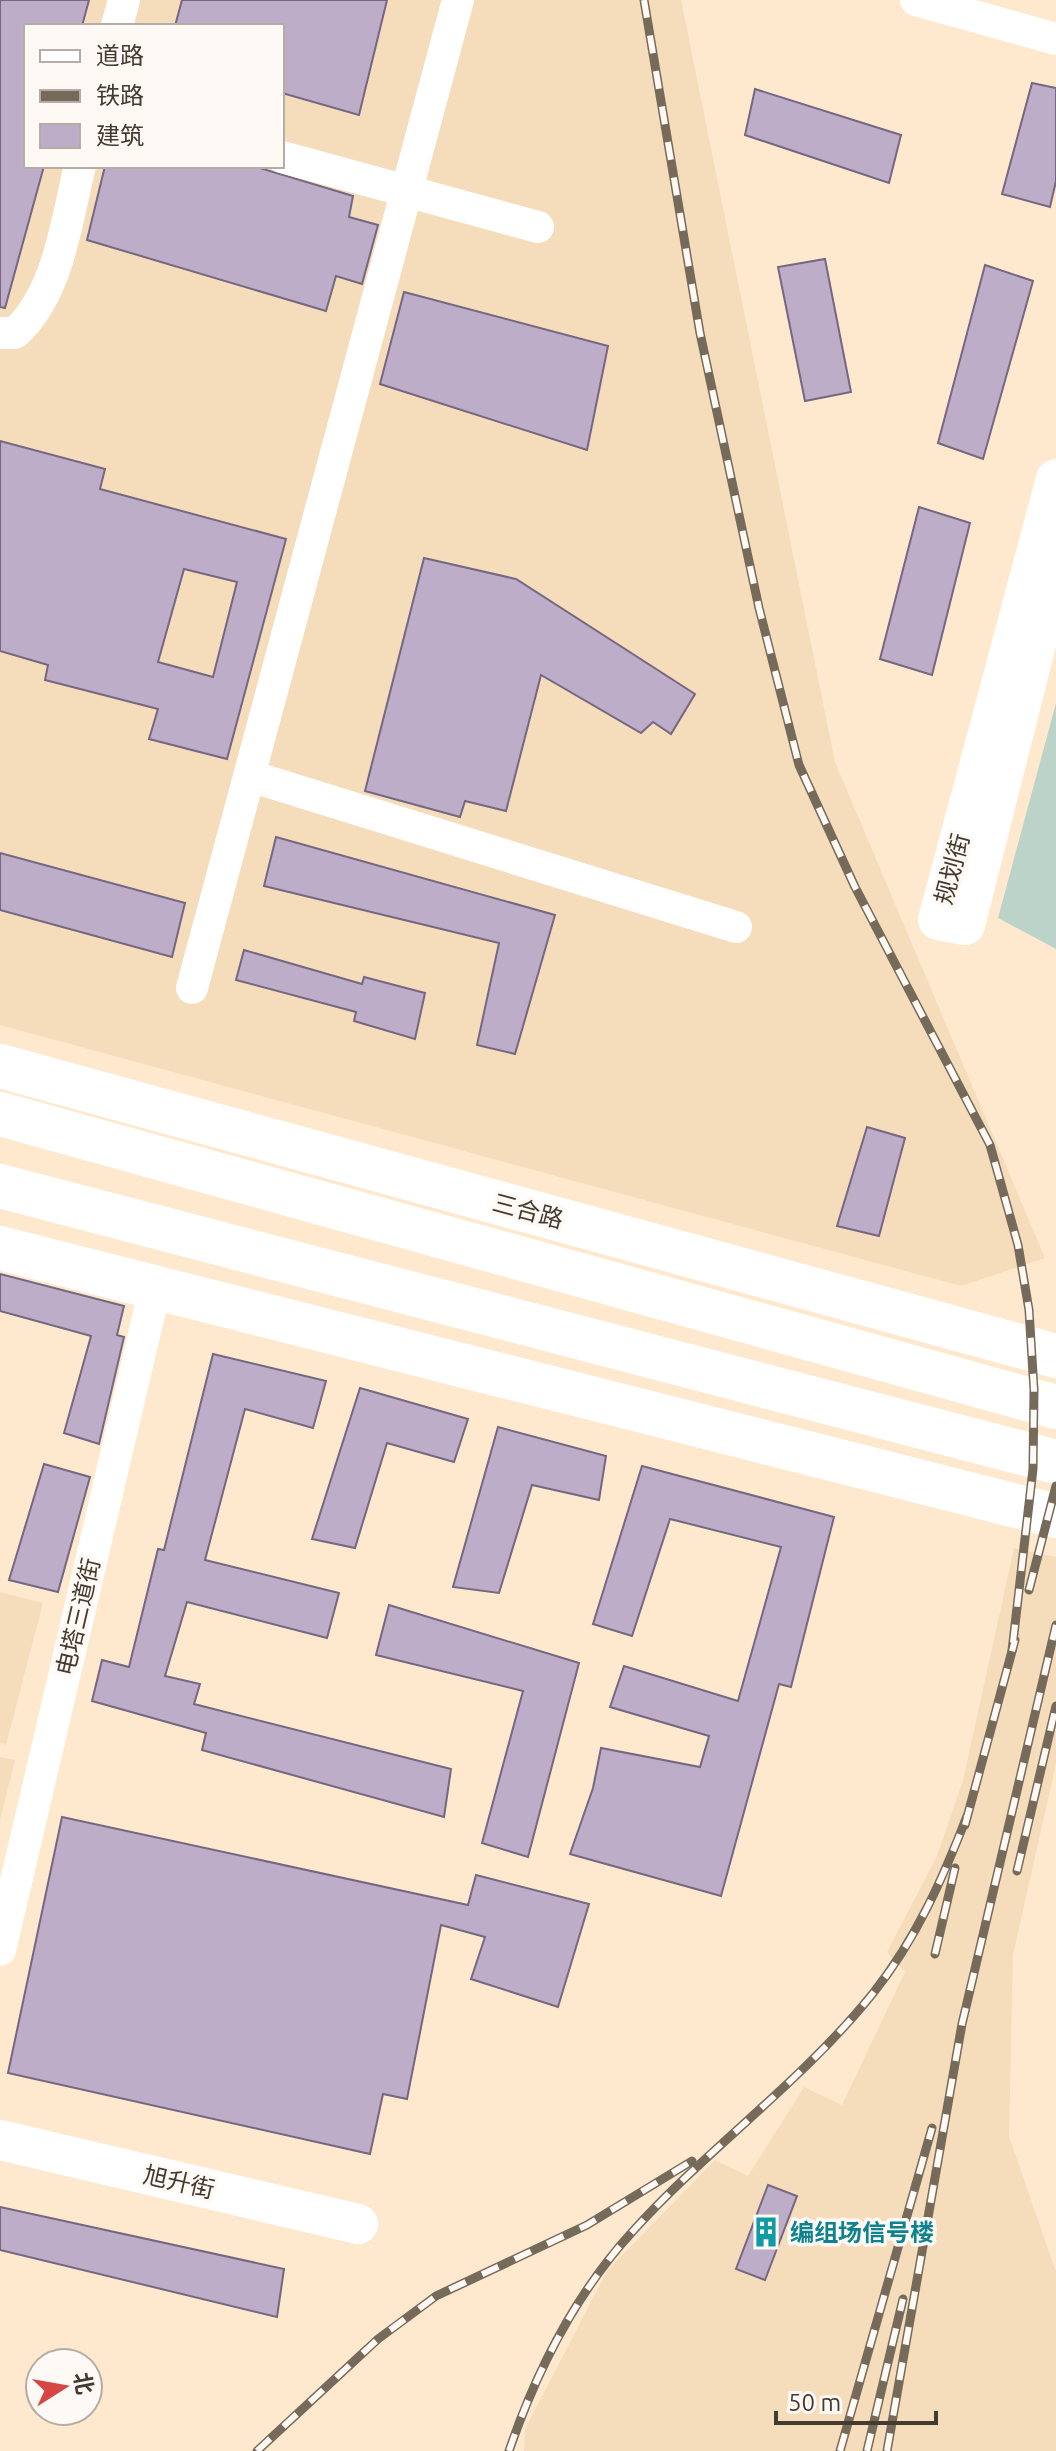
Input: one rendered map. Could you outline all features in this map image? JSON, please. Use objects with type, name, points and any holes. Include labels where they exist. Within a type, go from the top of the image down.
[{"type":"highway","name":"三合路","points":[[0,1066],[1056,1356]]},
{"type":"highway","points":[[0,1114],[1056,1407]]},
{"type":"highway","points":[[0,1186],[1056,1462]]},
{"type":"highway","points":[[0,1248],[156,1284],[1056,1516]]},
{"type":"main road","name":"规划街","points":[[1056,479],[938,920],[965,925],[1056,565]]},
{"type":"main road","name":"旭升街","points":[[0,2140],[358,2224]]},
{"type":"street","points":[[118,24],[124,0]]},
{"type":"street","points":[[192,988],[458,0]]},
{"type":"street","points":[[916,0],[1056,39]]},
{"type":"street","points":[[284,158],[538,227]]},
{"type":"street","points":[[0,333],[15,333],[27,322],[47,291],[79,168]]},
{"type":"street","points":[[250,776],[736,927]]},
{"type":"street","name":"电塔三道街","points":[[0,1950],[156,1284]]},
{"type":"shaded area","points":[[0,0],[681,0],[835,762],[1045,1258],[961,1286],[0,1025]]},
{"type":"shaded area","points":[[1014,1548],[1056,1557],[1056,1764],[1013,1955],[1009,2136],[1056,2272],[1056,2451],[524,2451],[525,2429],[607,2271],[715,2160],[748,2176],[804,2087],[842,2105],[905,1972],[887,1952],[937,1856],[963,1780]]},
{"type":"shaded area","points":[[0,1592],[43,1603],[6,1745],[0,1743]]},
{"type":"shaded area","points":[[0,1757],[15,1760],[0,1820]]},
{"type":"green space","points":[[1056,703],[1056,949],[998,918]]},
{"type":"building","points":[[0,0],[89,0],[83,24],[24,24],[24,168],[43,168],[5,308],[0,307]]},
{"type":"building","points":[[182,0],[387,0],[359,115],[284,94],[284,24],[176,24]]},
{"type":"building","points":[[1032,83],[1056,88],[1056,181],[1050,207],[1002,194]]},
{"type":"building","points":[[755,89],[901,135],[889,183],[745,135]]},
{"type":"building","points":[[105,168],[260,168],[353,196],[349,217],[378,225],[362,284],[336,276],[326,311],[87,240]]},
{"type":"building","points":[[825,259],[851,392],[805,401],[778,267]]},
{"type":"building","points":[[985,265],[1033,281],[983,459],[938,443]]},
{"type":"building","points":[[404,292],[608,346],[587,450],[380,384]]},
{"type":"building","points":[[0,441],[105,469],[100,489],[286,539],[227,759],[149,739],[158,709],[45,680],[48,665],[0,651]],"holes":[[[184,569],[237,582],[213,677],[158,662]]]},
{"type":"building","points":[[919,507],[970,523],[932,675],[880,659]]},
{"type":"building","points":[[424,558],[516,579],[695,694],[671,734],[653,722],[641,733],[541,675],[506,811],[465,801],[460,817],[365,791]]},
{"type":"building","points":[[276,837],[555,915],[515,1054],[477,1045],[499,943],[264,886]]},
{"type":"building","points":[[0,853],[185,903],[172,957],[0,910]]},
{"type":"building","points":[[244,950],[362,984],[364,977],[425,993],[415,1039],[354,1021],[356,1012],[236,980]]},
{"type":"building","points":[[867,1127],[905,1138],[879,1236],[837,1226]]},
{"type":"building","points":[[0,1274],[124,1306],[117,1335],[124,1337],[99,1444],[64,1433],[91,1336],[0,1311]]},
{"type":"building","points":[[213,1354],[326,1381],[313,1428],[245,1409],[205,1560],[339,1593],[327,1638],[187,1602],[165,1676],[200,1684],[194,1704],[451,1769],[444,1817],[202,1750],[206,1733],[92,1701],[102,1660],[129,1667],[158,1549],[164,1550]]},
{"type":"building","points":[[360,1388],[468,1419],[454,1462],[387,1443],[355,1548],[312,1539]]},
{"type":"building","points":[[498,1427],[606,1456],[599,1500],[532,1485],[499,1593],[453,1587]]},
{"type":"building","points":[[44,1464],[90,1477],[58,1592],[9,1580]]},
{"type":"building","points":[[642,1466],[834,1517],[791,1687],[779,1684],[721,1896],[570,1854],[593,1788],[601,1748],[700,1767],[709,1736],[610,1707],[624,1666],[738,1701],[781,1547],[670,1519],[632,1636],[593,1624]]},
{"type":"building","points":[[389,1605],[579,1663],[528,1857],[482,1843],[523,1691],[376,1655]]},
{"type":"building","points":[[62,1817],[468,1905],[476,1875],[589,1904],[558,2007],[471,1979],[485,1937],[441,1925],[407,2099],[383,2094],[370,2154],[8,2073]]},
{"type":"building","name":"编组场信号楼","points":[[768,2185],[797,2196],[765,2280],[736,2269]]},
{"type":"building","points":[[0,2207],[284,2269],[277,2317],[0,2250]]},
{"type":"railway","points":[[644,0],[700,333],[759,608],[799,765],[855,887],[990,1145],[1018,1245],[1029,1310],[1034,1390],[1033,1469],[1012,1651]]},
{"type":"railway","points":[[1029,1590],[1056,1486]]},
{"type":"railway","points":[[887,2451],[962,2024],[1056,1625]]},
{"type":"railway","points":[[965,1825],[1015,1640]]},
{"type":"railway","points":[[1017,1871],[1056,1706]]},
{"type":"railway","points":[[509,2451],[545,2363],[593,2280],[662,2200],[787,2085],[874,1992],[903,1951],[927,1907],[967,1816]]},
{"type":"railway","points":[[935,1954],[955,1868]]},
{"type":"railway","points":[[840,2451],[932,2128]]},
{"type":"railway","points":[[257,2451],[378,2339],[436,2296],[587,2225],[692,2161]]},
{"type":"railway","points":[[867,2451],[903,2299]]},
{"type":"place","name":"编组场信号楼","points":[[766,2232]]}]
